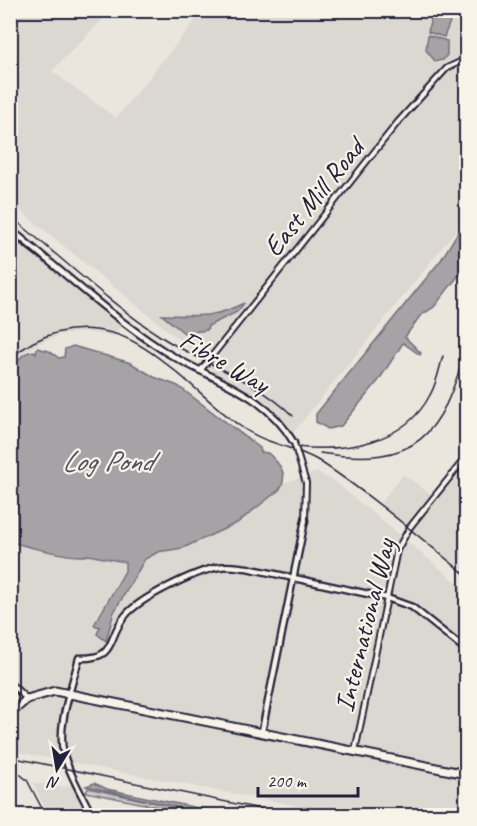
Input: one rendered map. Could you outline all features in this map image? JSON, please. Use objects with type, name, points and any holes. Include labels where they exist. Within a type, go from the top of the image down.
[{"type":"highway","points":[[10,714],[27,699],[49,692],[71,694],[466,774]]},
{"type":"street","name":"East Mill Road","points":[[200,371],[398,122],[447,68],[466,59]]},
{"type":"street","name":"Fibre Way","points":[[10,229],[145,338],[200,371],[249,394],[277,418],[294,444],[306,483],[305,520],[262,731]]},
{"type":"street","name":"International Way","points":[[354,751],[400,541],[466,457]]},
{"type":"street","points":[[92,816],[69,769],[63,747],[79,658],[102,655],[110,648],[125,615],[154,596],[204,572],[229,566],[387,598],[412,607],[466,650]]},
{"type":"street","points":[[10,683],[27,699]]},
{"type":"shaded area","points":[[10,11],[111,11],[52,71],[116,118],[203,11],[466,11],[466,218],[293,433],[279,415],[259,398],[214,372],[194,352],[11,203]]},
{"type":"shaded area","points":[[11,232],[123,324],[112,336],[84,332],[60,335],[36,345],[11,362]]},
{"type":"shaded area","points":[[466,462],[466,573],[380,504],[403,474],[437,499]]},
{"type":"shaded area","points":[[317,472],[334,481],[466,590],[466,815],[344,815],[11,751],[10,542],[125,562],[125,571],[97,615],[94,625],[109,630],[121,598],[150,555],[183,548],[217,533],[237,523],[273,495],[284,483]]},
{"type":"shaded area","points":[[33,783],[66,787],[73,784],[88,815],[48,815]]},
{"type":"shaded area","points":[[88,788],[210,815],[186,815],[183,812],[86,792]]},
{"type":"water","points":[[435,11],[454,11],[444,37],[428,32],[431,17]]},
{"type":"water","points":[[428,35],[447,41],[447,55],[443,60],[435,61],[426,50]]},
{"type":"water","points":[[466,219],[466,266],[434,307],[420,316],[405,337],[421,353],[420,355],[403,343],[379,380],[341,426],[328,429],[316,422],[316,414],[441,260]]},
{"type":"water","points":[[244,303],[237,312],[208,326],[207,330],[184,333],[162,315],[212,314]]},
{"type":"water","name":"Log Pond","points":[[73,346],[131,363],[154,377],[178,386],[260,448],[261,452],[268,453],[279,465],[283,474],[279,490],[237,523],[183,548],[158,552],[145,559],[114,612],[106,641],[97,634],[100,627],[94,625],[125,571],[125,562],[88,555],[73,556],[11,542],[10,387],[17,364],[27,353],[34,351],[36,353],[37,348],[49,351],[59,358],[64,357],[65,349]]},
{"type":"water","points":[[94,783],[107,789],[231,815],[210,815],[86,786]]},
{"type":"railway","points":[[15,220],[143,325],[180,348],[246,382],[293,416]]},
{"type":"railway","points":[[10,236],[45,263]]},
{"type":"railway","points":[[10,359],[33,343],[58,332],[98,330],[128,339],[162,360],[249,432],[319,461],[357,487],[466,575]]},
{"type":"railway","points":[[320,453],[353,456],[381,455],[403,450],[420,439],[435,424],[446,404],[466,348]]},
{"type":"railway","points":[[296,447],[353,446],[390,434],[419,412],[430,395],[443,356]]},
{"type":"railway","points":[[10,757],[294,816]]},
{"type":"railway","points":[[10,766],[27,780],[46,816]]}]
